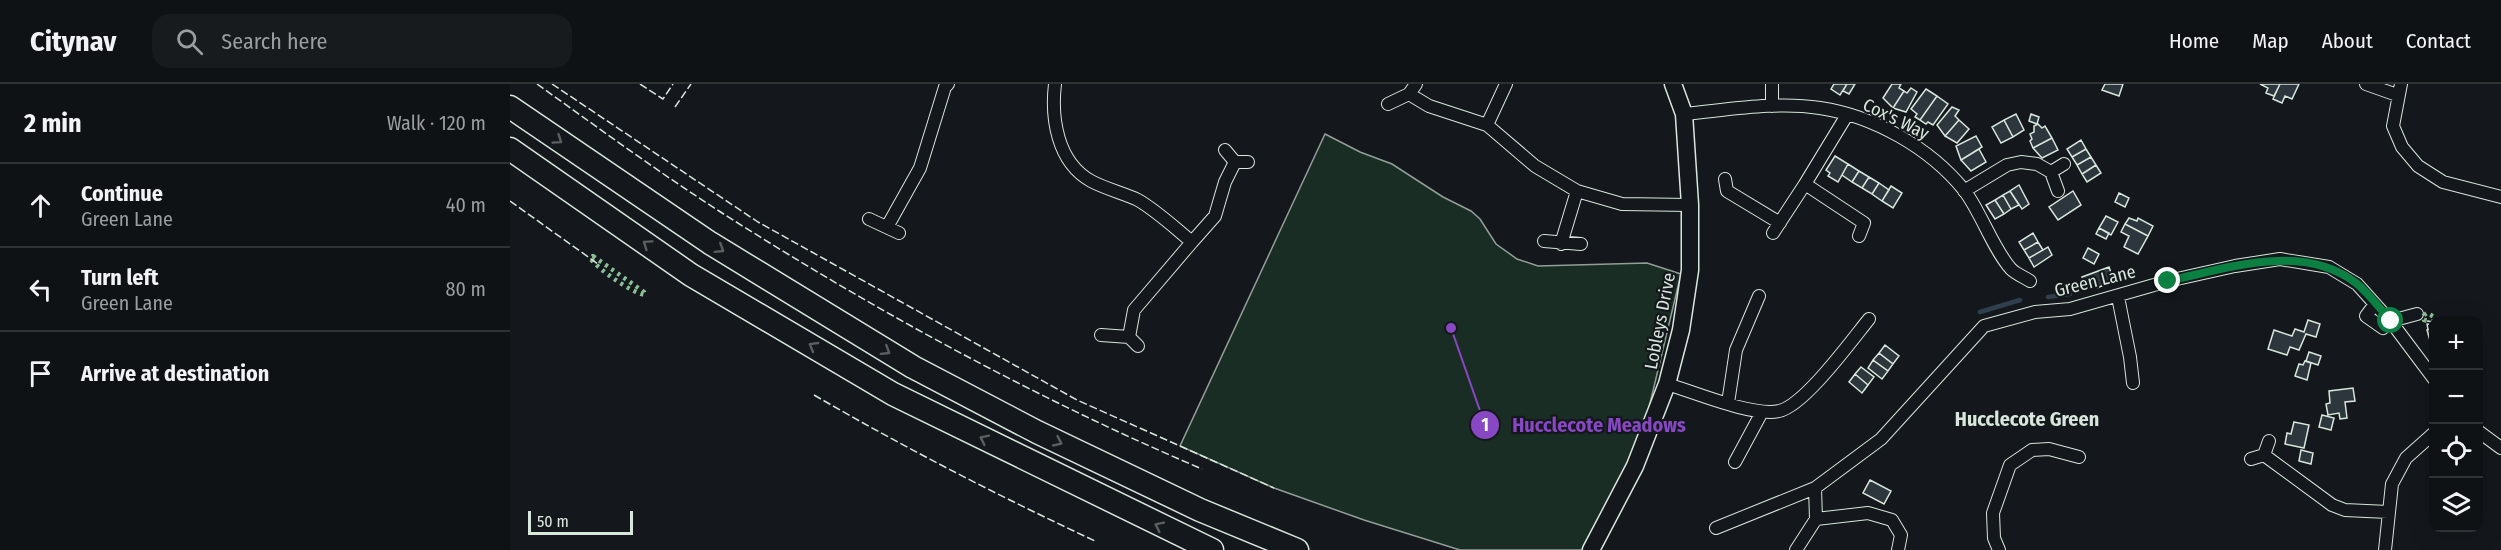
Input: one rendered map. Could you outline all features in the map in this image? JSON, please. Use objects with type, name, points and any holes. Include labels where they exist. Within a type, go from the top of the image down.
[{"type":"highway","points":[[510,107],[710,243],[913,367],[1037,432],[1200,510],[1297,550]]},
{"type":"highway","points":[[510,149],[691,275],[893,394],[1212,550]]},
{"type":"street","points":[[887,227],[920,168],[945,87],[948,84]]},
{"type":"street","points":[[1055,84],[1052,106],[1057,137],[1072,164],[1088,179],[1138,201],[1192,242]]},
{"type":"street","points":[[1487,125],[1506,84]]},
{"type":"street","name":"Lobleys Drive","points":[[1591,550],[1635,466],[1667,384],[1681,330],[1690,270],[1690,205],[1684,114],[1673,84]]},
{"type":"street","points":[[1772,84],[1772,106]]},
{"type":"street","points":[[2366,84],[2399,90],[2393,126],[2402,147],[2418,166],[2443,182],[2501,197]]},
{"type":"street","points":[[1388,104],[1412,89],[1429,106],[1487,125],[1534,166],[1577,191],[1622,204],[1690,205]]},
{"type":"street","name":"Cox's Way","points":[[1684,114],[1772,106],[1819,108],[1847,115],[1898,136],[1933,158],[1964,191],[2009,272],[2030,281]]},
{"type":"street","points":[[1725,179],[1726,190],[1777,228],[1847,115]]},
{"type":"street","points":[[1226,150],[1235,162]]},
{"type":"street","points":[[1101,335],[1134,342],[1134,310],[1215,216],[1225,182],[1235,162]]},
{"type":"street","points":[[1235,162],[1248,162]]},
{"type":"street","points":[[1964,191],[2007,165],[2021,162],[2037,164],[2051,172],[2058,191]]},
{"type":"street","points":[[2051,172],[2064,164]]},
{"type":"street","points":[[1805,184],[1868,219],[1859,236]]},
{"type":"street","points":[[1561,244],[1577,191]]},
{"type":"street","points":[[869,219],[899,233]]},
{"type":"street","points":[[1544,241],[1581,244]]},
{"type":"street","name":"Green Lane","points":[[1716,528],[1815,488],[1881,439],[1984,326],[2035,312],[2070,309],[2168,281],[2280,259],[2329,267],[2357,284],[2375,304],[2366,316],[2383,328],[2391,321]]},
{"type":"street","points":[[1728,403],[1736,350],[1759,296]]},
{"type":"street","points":[[2118,297],[2133,383]]},
{"type":"street","points":[[2417,314],[2391,321],[2429,373]]},
{"type":"street","points":[[1667,384],[1762,412],[1779,411],[1789,407],[1824,375],[1869,319]]},
{"type":"street","points":[[1735,462],[1762,412]]},
{"type":"street","points":[[2483,435],[2501,448]]},
{"type":"street","points":[[2385,550],[2392,484],[2406,458],[2429,437]]},
{"type":"street","points":[[2264,456],[2269,441]]},
{"type":"street","points":[[1999,550],[1994,538],[1993,513],[2010,465],[2032,450],[2049,448],[2079,457]]},
{"type":"street","points":[[2251,459],[2264,456],[2332,505],[2345,510],[2388,512]]},
{"type":"street","points":[[1796,550],[1816,519],[1815,488]]},
{"type":"street","points":[[1816,519],[1868,513],[1892,520],[1900,535],[1898,550]]},
{"type":"green space","points":[[1325,134],[1360,152],[1392,164],[1443,197],[1471,211],[1480,219],[1496,244],[1517,259],[1538,266],[1647,263],[1681,274],[1635,466],[1591,550],[1460,550],[1364,520],[1274,488],[1180,446]]},
{"type":"building","points":[[1834,84],[1847,84],[1840,95],[1831,89]]},
{"type":"building","points":[[1847,84],[1855,84],[1849,94],[1843,91]]},
{"type":"building","points":[[1892,84],[1901,84],[1899,88],[1904,91],[1893,108],[1883,98]]},
{"type":"building","points":[[2105,84],[2123,84],[2119,96],[2102,90]]},
{"type":"building","points":[[2260,84],[2280,84],[2274,96],[2266,93],[2268,88]]},
{"type":"building","points":[[2280,84],[2299,84],[2292,99],[2285,96],[2282,103],[2273,99]]},
{"type":"building","points":[[1911,88],[1917,92],[1906,112],[1893,108],[1904,91],[1907,93]]},
{"type":"building","points":[[1926,89],[1937,96],[1920,120],[1915,117],[1917,114],[1911,109]]},
{"type":"building","points":[[1937,96],[1948,104],[1933,125],[1928,122],[1926,124],[1920,120]]},
{"type":"building","points":[[1952,107],[1959,110],[1955,116],[1959,120],[1945,136],[1937,125]]},
{"type":"building","points":[[2016,114],[2024,130],[2013,137],[2004,120]]},
{"type":"building","points":[[2031,114],[2039,117],[2037,124],[2029,121]]},
{"type":"building","points":[[1959,120],[1969,129],[1957,143],[1945,136]]},
{"type":"building","points":[[2004,120],[2013,137],[2001,143],[1992,127]]},
{"type":"building","points":[[2038,124],[2042,128],[2045,126],[2052,138],[2033,148],[2030,134],[2034,132],[2034,126]]},
{"type":"building","points":[[1976,136],[1982,147],[1961,160],[1956,146]]},
{"type":"building","points":[[2052,138],[2058,150],[2042,158],[2033,148]]},
{"type":"building","points":[[2081,140],[2086,149],[2072,157],[2067,149]]},
{"type":"building","points":[[1979,149],[1986,162],[1971,171],[1961,160]]},
{"type":"building","points":[[2086,149],[2091,157],[2077,165],[2072,157]]},
{"type":"building","points":[[1835,156],[1848,164],[1838,182],[1828,176],[1830,173],[1826,170]]},
{"type":"building","points":[[2091,157],[2096,165],[2082,174],[2077,165]]},
{"type":"building","points":[[1848,164],[1859,171],[1852,182],[1842,175]]},
{"type":"building","points":[[2096,165],[2101,173],[2087,182],[2082,174]]},
{"type":"building","points":[[1859,171],[1869,177],[1862,188],[1852,182]]},
{"type":"building","points":[[1869,177],[1879,183],[1872,194],[1862,188]]},
{"type":"building","points":[[1879,183],[1889,190],[1882,201],[1872,194]]},
{"type":"building","points":[[2019,185],[2029,204],[2022,209],[2010,191]]},
{"type":"building","points":[[1891,186],[1902,193],[1893,208],[1882,201]]},
{"type":"building","points":[[2010,191],[2019,205],[2011,209],[2003,195]]},
{"type":"building","points":[[2073,191],[2081,205],[2058,220],[2049,207]]},
{"type":"building","points":[[2119,193],[2129,198],[2125,207],[2115,202]]},
{"type":"building","points":[[2003,195],[2011,209],[2004,214],[1995,200]]},
{"type":"building","points":[[1995,200],[2004,214],[1995,219],[1986,205]]},
{"type":"building","points":[[2106,216],[2118,222],[2111,235],[2099,228]]},
{"type":"building","points":[[2129,218],[2137,221],[2138,218],[2153,226],[2148,236],[2125,224]]},
{"type":"building","points":[[2125,224],[2148,236],[2138,254],[2124,247],[2129,236],[2121,232]]},
{"type":"building","points":[[2099,228],[2109,233],[2106,239],[2096,234]]},
{"type":"building","points":[[2033,233],[2038,242],[2024,250],[2019,242]]},
{"type":"building","points":[[2038,242],[2043,250],[2029,258],[2024,250]]},
{"type":"building","points":[[2048,247],[2052,255],[2034,267],[2029,258]]},
{"type":"building","points":[[2088,248],[2099,254],[2094,264],[2083,258]]},
{"type":"building","points":[[2109,267],[2114,281],[2097,288],[2096,284],[2086,287],[2082,277]]},
{"type":"building","points":[[2308,320],[2320,324],[2316,337],[2306,334],[2299,350],[2290,347],[2287,355],[2268,349],[2274,330],[2292,336],[2295,329],[2304,332]]},
{"type":"building","points":[[1885,345],[1899,356],[1893,364],[1879,353]]},
{"type":"building","points":[[2309,352],[2321,356],[2318,365],[2306,361]]},
{"type":"building","points":[[1879,353],[1893,364],[1888,371],[1873,360]]},
{"type":"building","points":[[1873,360],[1888,371],[1882,379],[1868,368]]},
{"type":"building","points":[[2305,361],[2311,363],[2307,380],[2295,376],[2299,364],[2303,365]]},
{"type":"building","points":[[1861,367],[1874,377],[1868,385],[1855,374]]},
{"type":"building","points":[[1855,374],[1868,385],[1862,393],[1849,382]]},
{"type":"building","points":[[2353,388],[2355,401],[2345,402],[2347,418],[2340,419],[2339,413],[2328,415],[2326,404],[2330,403],[2329,391]]},
{"type":"building","points":[[2322,415],[2334,418],[2331,430],[2319,427]]},
{"type":"building","points":[[2294,422],[2309,425],[2304,448],[2285,444],[2287,433],[2291,434]]},
{"type":"building","points":[[2301,450],[2313,453],[2311,464],[2299,461]]},
{"type":"building","points":[[1870,480],[1891,491],[1884,504],[1863,493]]},
{"type":"waterway","points":[[2048,297],[2070,294]]},
{"type":"waterway","points":[[1980,312],[2020,300]]},
{"type":"hedge","points":[[593,256],[644,292],[645,295],[624,286],[594,263],[590,258],[593,256]]},
{"type":"hedge","points":[[2429,321],[2424,320],[2424,315],[2427,313],[2432,316]]},
{"type":"fence","points":[[537,84],[696,196],[836,283],[1016,382],[1078,413],[1202,469]]},
{"type":"fence","points":[[552,84],[758,222],[1077,400],[1274,488]]},
{"type":"fence","points":[[640,84],[663,99],[673,84]]},
{"type":"fence","points":[[675,107],[691,84]]},
{"type":"fence","points":[[510,201],[598,264]]},
{"type":"fence","points":[[2428,330],[2427,324],[2429,324]]},
{"type":"fence","points":[[814,395],[953,471],[1095,541]]},
{"type":"place","name":"Hucclecote Meadows","points":[[1451,328]]},
{"type":"district","name":"Hucclecote Green","points":[[2027,419]]},
{"type":"route","points":[[2168,281],[2235,266],[2280,259],[2329,267],[2357,284],[2391,321]]}]
